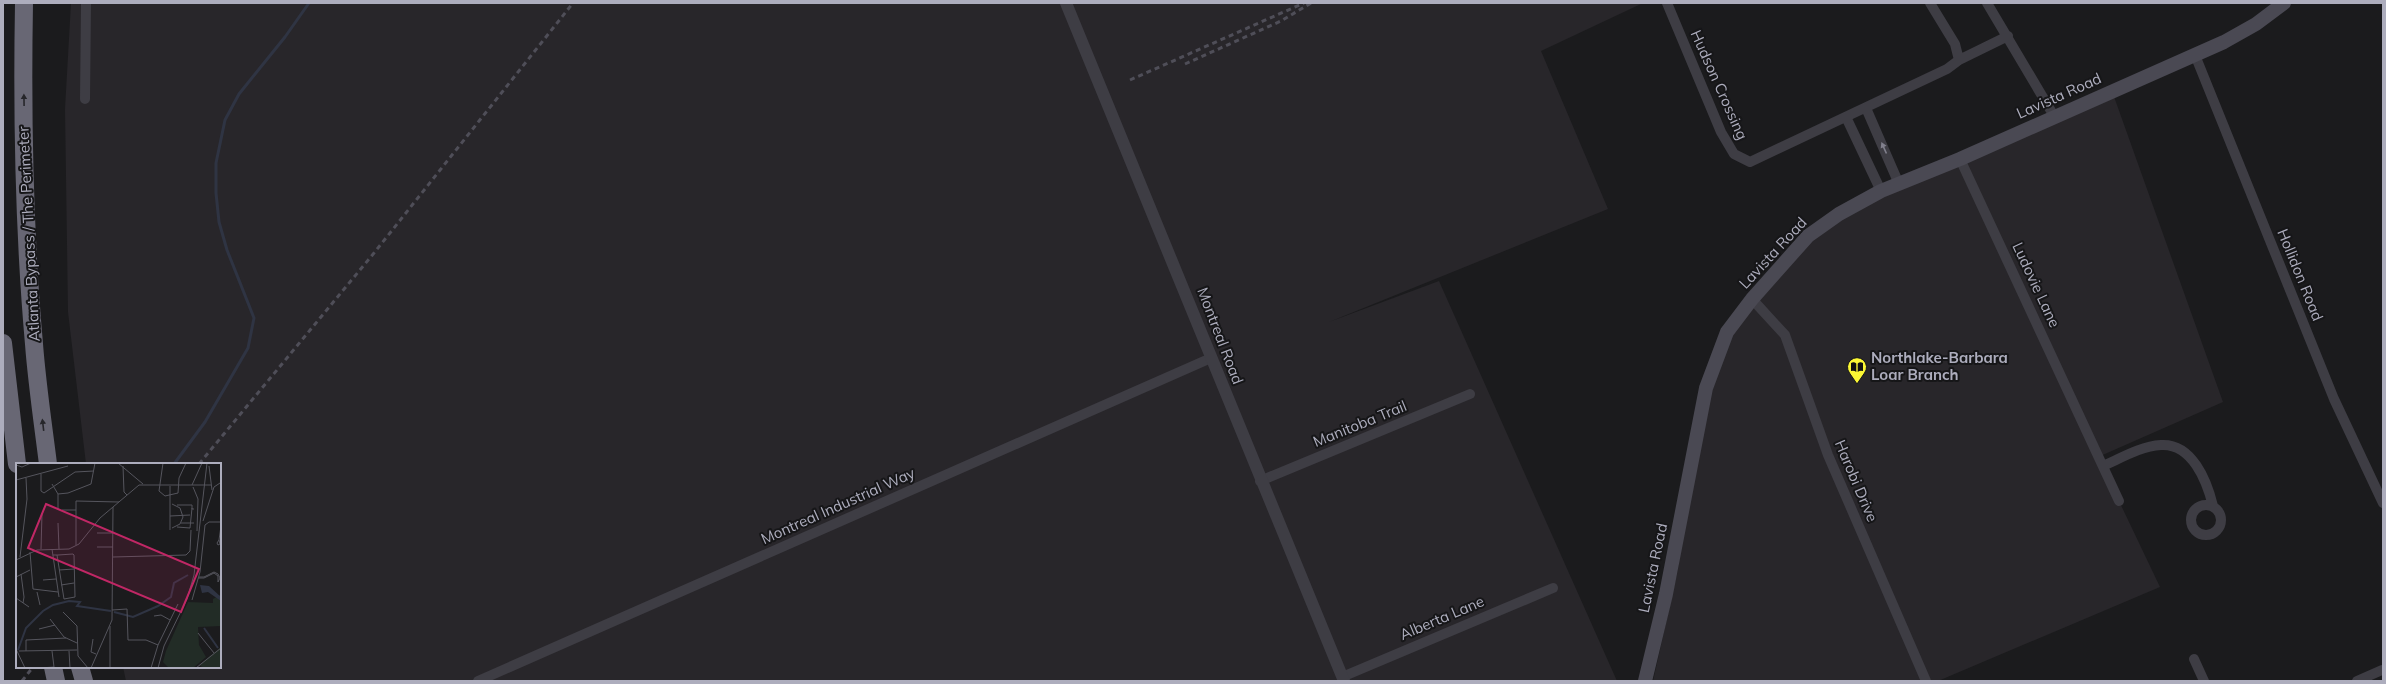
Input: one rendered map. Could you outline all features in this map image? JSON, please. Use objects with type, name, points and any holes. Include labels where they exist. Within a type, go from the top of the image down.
[{"type":"highway","name":"Atlanta Bypass / The Perimeter","points":[[24,3],[23,72],[26,192],[34,344],[48,463]]},
{"type":"highway","points":[[3,343],[17,463]]},
{"type":"highway","points":[[53,668],[56,681]]},
{"type":"main road","name":"Lavista Road","points":[[1645,681],[1666,594],[1706,388],[1727,332],[1752,299],[1808,236],[1839,214],[1880,191],[1960,159],[2054,116],[2196,55],[2256,24],[2284,3]]},
{"type":"street","points":[[85,99],[86,3]]},
{"type":"street","name":"Montreal Road","points":[[1066,3],[1178,272],[1260,480],[1343,679]]},
{"type":"street","name":"Hudson Crossing","points":[[1667,3],[1721,132],[1734,154],[1750,162],[1948,69],[1959,60],[2008,36]]},
{"type":"street","points":[[1930,3],[1955,44],[1959,60]]},
{"type":"street","points":[[1987,3],[2008,36],[2054,116]]},
{"type":"street","name":"Hollidon Road","points":[[2196,55],[2334,399],[2383,503]]},
{"type":"street","points":[[1866,108],[1899,184]]},
{"type":"street","points":[[1846,117],[1880,191]]},
{"type":"street","name":"Ludovie Lane","points":[[1960,159],[2119,501]]},
{"type":"street","name":"Harobi Drive","points":[[1752,299],[1786,335],[1828,455],[1926,681]]},
{"type":"street","name":"Montreal Industrial Way","points":[[478,681],[1211,358]]},
{"type":"street","name":"Manitoba Trail","points":[[1260,480],[1470,394]]},
{"type":"street","points":[[2103,466],[2141,449],[2162,444],[2179,448],[2197,467],[2209,492],[2213,506]]},
{"type":"street","name":"Alberta Lane","points":[[1343,679],[1553,588]]},
{"type":"street","points":[[2194,659],[2204,681]]},
{"type":"street","points":[[2357,681],[2382,670]]},
{"type":"shaded area","points":[[71,3],[1643,3],[1541,51],[1608,209],[1329,322],[1439,281],[1617,681],[126,681],[123,668],[221,668],[221,463],[86,463],[68,312],[65,109]]},
{"type":"shaded area","points":[[2112,91],[2223,402],[2098,457],[2160,587],[1938,681],[1653,681],[1678,569],[1695,412],[1727,332],[1773,271],[1882,189]]},
{"type":"waterway","points":[[175,463],[205,422],[248,348],[254,318],[227,250],[219,222],[216,193],[216,163],[225,120],[239,94],[285,37],[309,3]]},
{"type":"railway","points":[[200,463],[374,253],[573,3]]},
{"type":"railway","points":[[1130,80],[1304,3]]},
{"type":"railway","points":[[1185,64],[1281,21],[1311,3]]},
{"type":"railway","points":[[22,681],[32,668]]},
{"type":"place","name":"Northlake-Barbara Loar Branch","points":[[1857,384]]}]
